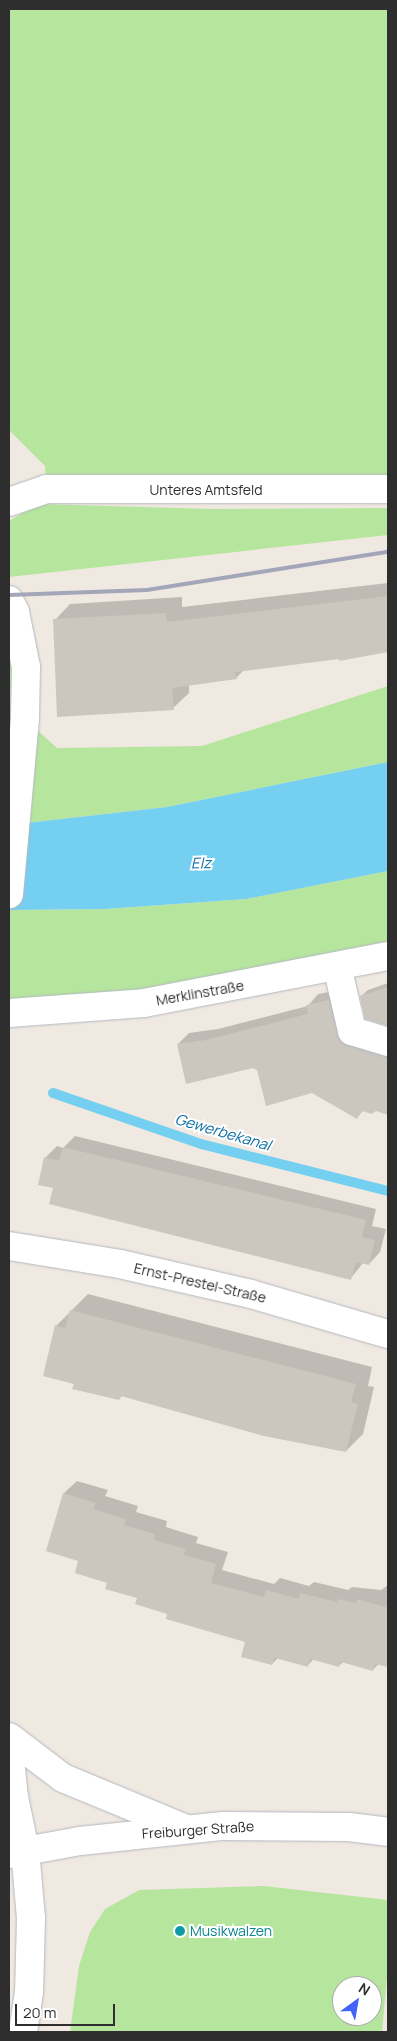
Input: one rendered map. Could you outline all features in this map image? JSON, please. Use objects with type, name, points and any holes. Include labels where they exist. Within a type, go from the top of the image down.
[{"type":"street","name":"Unteres Amtsfeld","points":[[16,499],[47,490],[388,489]]},
{"type":"street","points":[[9,600],[15,612],[26,667],[24,733],[9,894]]},
{"type":"street","name":"Merklinstraße","points":[[9,1013],[144,1003],[388,956]]},
{"type":"street","points":[[337,966],[352,1031],[388,1042]]},
{"type":"street","name":"Ernst-Prestel-Straße","points":[[9,1246],[120,1264],[251,1294],[388,1334]]},
{"type":"street","points":[[9,1737],[64,1778],[186,1829]]},
{"type":"street","points":[[9,1749],[17,1852],[31,1918],[29,1992],[24,2032]]},
{"type":"street","name":"Freiburger Straße","points":[[17,1852],[186,1829],[304,1826],[388,1832]]},
{"type":"green space","points":[[9,9],[388,9],[388,489],[47,489],[45,466],[9,430]]},
{"type":"green space","points":[[39,504],[212,509],[388,508],[388,535],[9,577],[9,521]]},
{"type":"green space","points":[[9,612],[25,719],[57,748],[202,746],[388,686],[388,762],[167,807],[9,825]]},
{"type":"green space","points":[[388,871],[388,956],[9,1013],[9,910],[105,909],[246,899]]},
{"type":"green space","points":[[263,1886],[388,1900],[388,1966],[382,2032],[70,2032],[79,1966],[90,1932],[105,1909],[139,1890]]},
{"type":"water","name":"Elz","points":[[388,762],[388,871],[246,899],[105,909],[9,910],[9,825],[167,807]]},
{"type":"building","points":[[388,596],[388,652],[339,661],[339,659],[235,672],[237,679],[172,688],[174,710],[57,717],[53,619],[166,613],[167,622]]},
{"type":"building","points":[[388,987],[388,1026],[365,1019],[360,996]]},
{"type":"building","points":[[329,1000],[341,1042],[388,1057],[388,1115],[376,1111],[372,1114],[362,1111],[357,1119],[312,1093],[266,1106],[257,1070],[253,1068],[186,1084],[177,1044],[206,1040],[308,1014],[306,1005]]},
{"type":"building","points":[[63,1147],[366,1220],[362,1237],[375,1240],[369,1265],[356,1262],[351,1280],[49,1204],[53,1188],[38,1185],[44,1157],[59,1161]]},
{"type":"building","points":[[70,1310],[356,1384],[351,1402],[358,1404],[346,1452],[264,1436],[121,1396],[119,1400],[72,1389],[74,1384],[43,1376],[55,1325],[65,1328]]},
{"type":"building","points":[[63,1493],[96,1503],[93,1509],[126,1519],[124,1525],[155,1534],[154,1540],[186,1549],[184,1555],[216,1564],[211,1583],[264,1597],[266,1590],[299,1599],[300,1593],[337,1602],[338,1599],[356,1603],[358,1599],[388,1608],[388,1667],[375,1664],[373,1671],[341,1662],[339,1667],[310,1659],[308,1667],[275,1658],[272,1665],[241,1657],[245,1642],[166,1619],[167,1614],[135,1604],[137,1598],[105,1589],[107,1583],[75,1573],[78,1561],[46,1551]]},
{"type":"waterway","name":"Gewerbekanal","points":[[53,1093],[201,1144],[388,1191]]},
{"type":"railway","points":[[9,595],[147,590],[388,552]]},
{"type":"place","name":"Musikwalzen","points":[[180,1931]]}]
